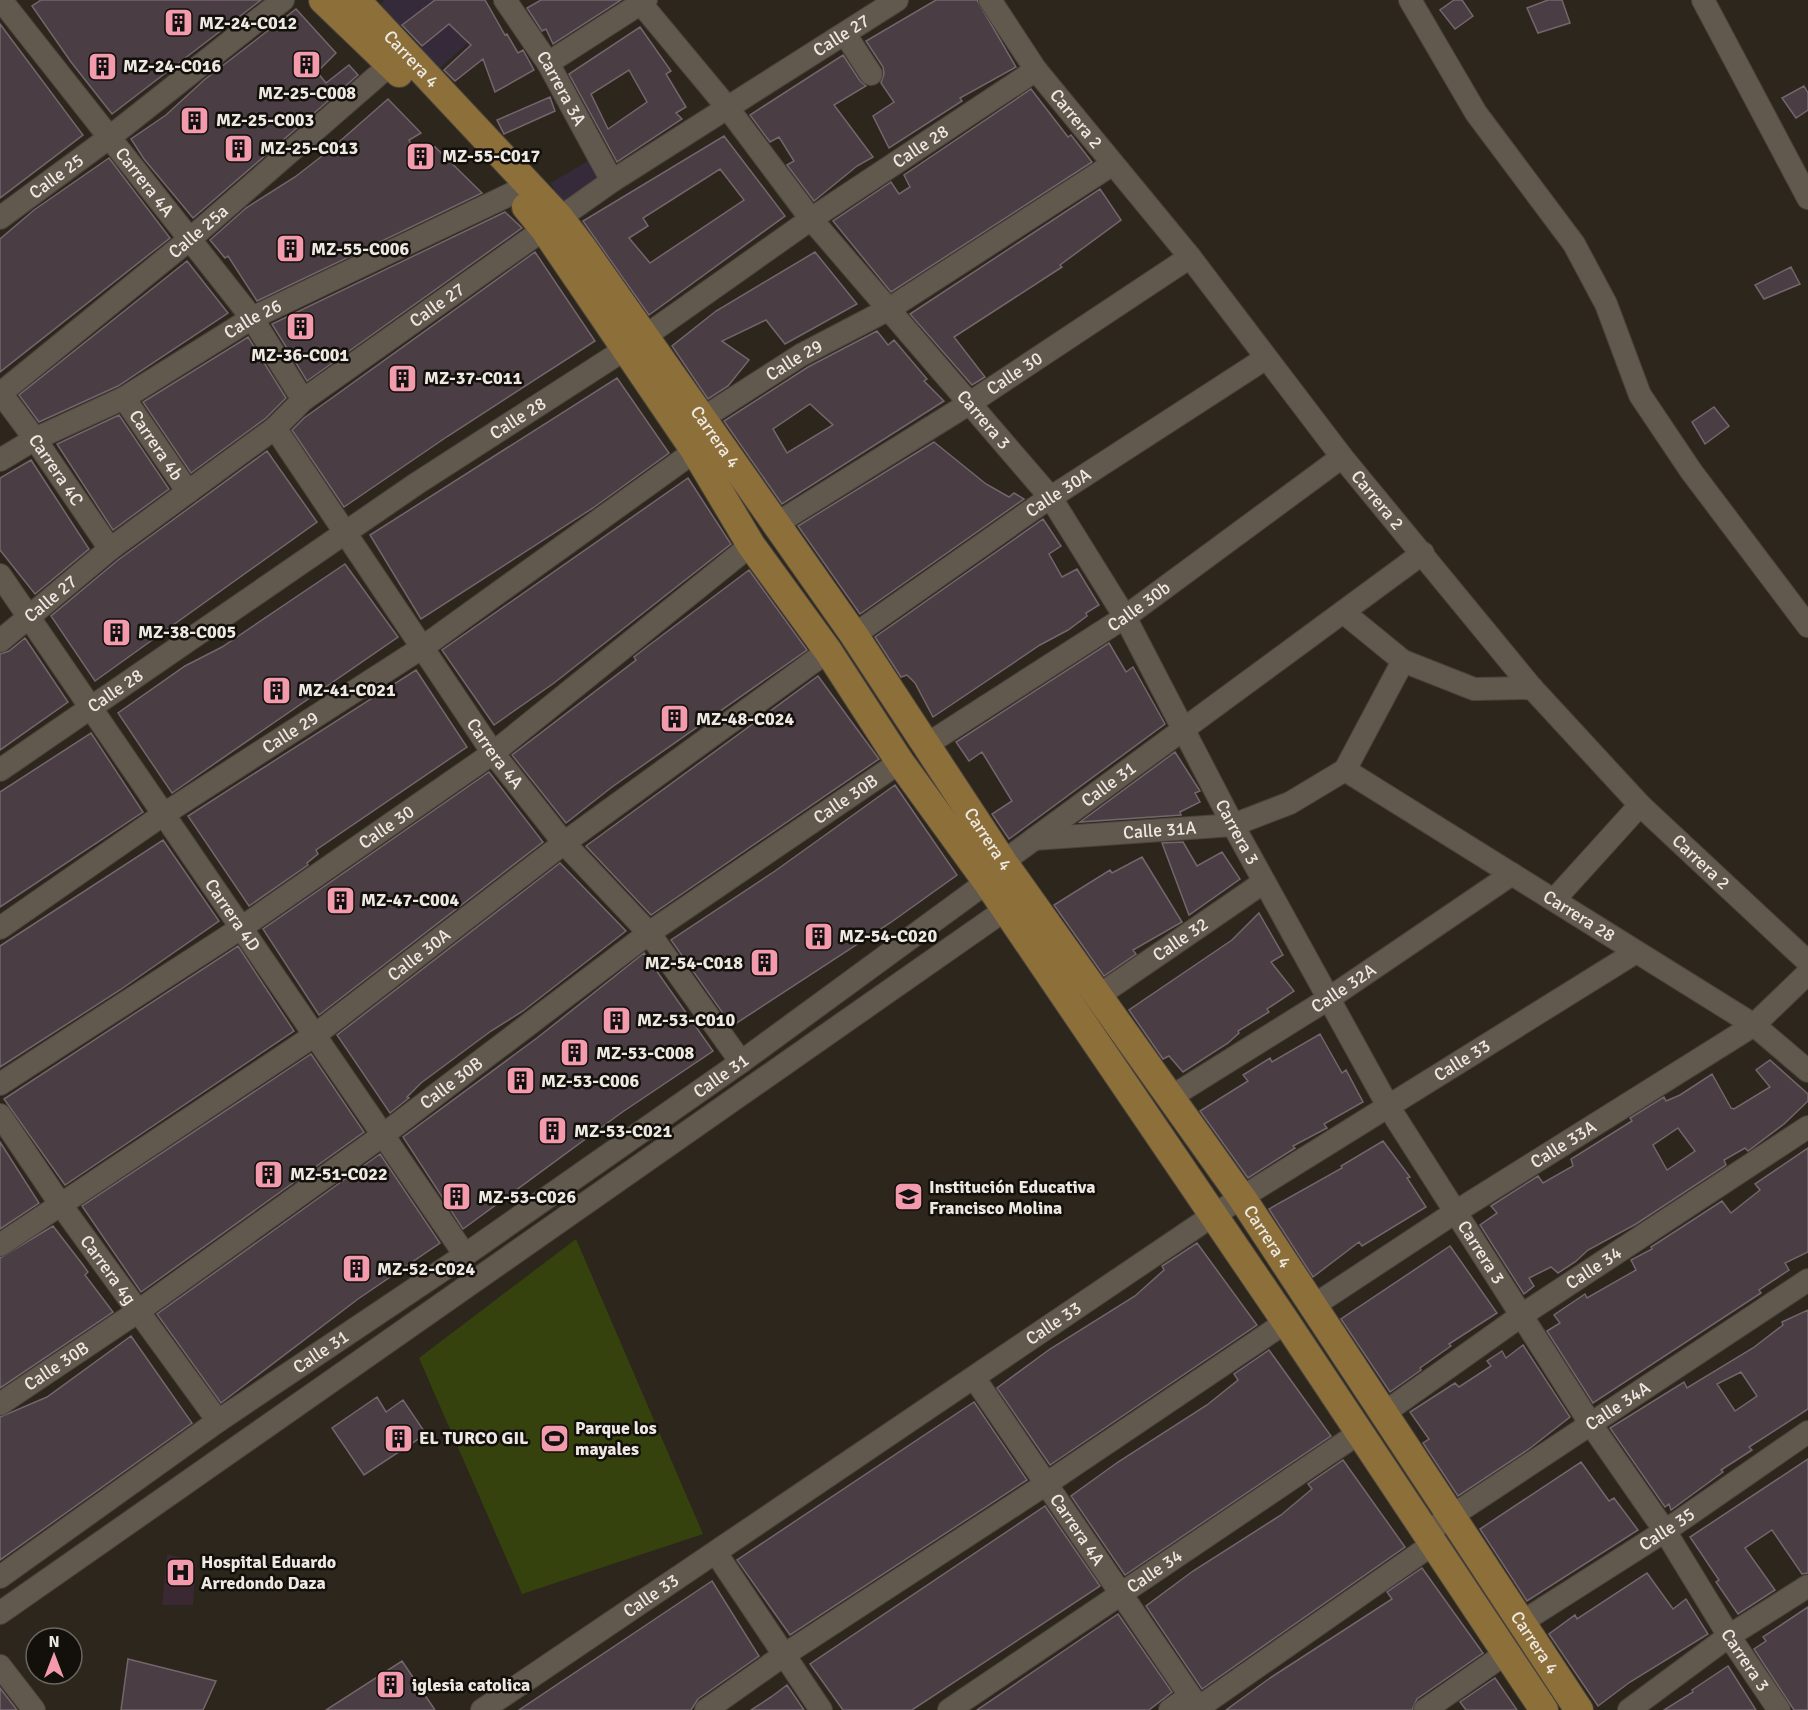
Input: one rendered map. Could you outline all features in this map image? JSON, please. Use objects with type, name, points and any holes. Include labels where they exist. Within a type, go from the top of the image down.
[{"type":"main road","name":"Carrera 4","points":[[323,0],[391,64],[513,192],[552,223]]},
{"type":"main road","name":"Carrera 4","points":[[356,0],[552,223],[635,343],[695,451],[752,545],[828,651],[900,762],[995,872],[1016,902],[1212,1216],[1286,1322],[1544,1710]]},
{"type":"main road","name":"Carrera 4","points":[[635,343],[704,418],[854,635],[926,745],[995,872]]},
{"type":"main road","name":"Carrera 4","points":[[1016,902],[1098,996],[1242,1198],[1579,1710]]},
{"type":"street","name":"Calle 25","points":[[0,218],[110,137],[283,0]]},
{"type":"street","name":"Calle 27","points":[[0,640],[110,549],[275,428],[303,400],[612,181],[897,0]]},
{"type":"street","name":"Carrera 2","points":[[990,0],[1036,70],[1190,257],[1342,457],[1532,688],[1640,805],[1808,962]]},
{"type":"street","points":[[1410,0],[1476,113],[1574,244],[1606,304],[1640,395],[1691,471],[1808,626]]},
{"type":"street","points":[[1703,0],[1808,198]]},
{"type":"street","points":[[548,63],[642,1]]},
{"type":"street","name":"Carrera 3","points":[[642,1],[727,107],[811,219],[1051,498],[1125,617],[1233,825],[1388,1106],[1590,1423],[1665,1531],[1729,1636],[1779,1710]]},
{"type":"street","name":"Carrera 4A","points":[[3,2],[252,318],[303,400]]},
{"type":"street","name":"Carrera 3A","points":[[511,2],[548,63],[612,181]]},
{"type":"street","points":[[845,34],[871,74]]},
{"type":"street","name":"Calle 25a","points":[[0,393],[190,239],[391,64]]},
{"type":"street","name":"Calle 28","points":[[0,771],[346,531],[635,343],[811,219],[1036,70]]},
{"type":"street","name":"Calle 29","points":[[704,418],[801,355],[889,309],[1113,164]]},
{"type":"street","name":"Calle 26","points":[[0,460],[35,439],[124,398],[252,318],[513,192]]},
{"type":"street","name":"Calle 30","points":[[776,525],[970,403],[1190,257]]},
{"type":"street","name":"Calle 30A","points":[[854,635],[1051,498],[1266,358]]},
{"type":"street","name":"Carrera 4C","points":[[0,393],[35,439],[110,549]]},
{"type":"street","name":"Carrera 4b","points":[[124,398],[189,492]]},
{"type":"street","name":"Carrera 4A","points":[[275,428],[493,753],[564,843],[649,933],[741,1062]]},
{"type":"street","name":"Calle 29","points":[[0,927],[164,814],[423,647],[695,451]]},
{"type":"street","name":"Calle 30b","points":[[926,745],[1125,617],[1342,457]]},
{"type":"street","name":"Calle 30","points":[[0,1084],[241,928],[493,753],[752,545]]},
{"type":"street","name":"Calle 31","points":[[0,1577],[218,1422],[465,1255],[741,1062],[995,872],[1034,839],[1423,553]]},
{"type":"street","name":"Carrera 4D","points":[[0,574],[465,1255]]},
{"type":"street","points":[[1342,612],[1403,661],[1474,689],[1532,688]]},
{"type":"street","name":"Calle 30A","points":[[0,1245],[315,1035],[564,843],[828,651]]},
{"type":"street","points":[[1345,770],[1403,661]]},
{"type":"street","name":"Calle 30B","points":[[0,1404],[137,1312],[383,1135],[649,933],[900,762]]},
{"type":"street","name":"Calle 31A","points":[[1034,839],[1233,825],[1290,803],[1345,770]]},
{"type":"street","name":"Carrera 28","points":[[1345,770],[1754,1025],[1808,1071]]},
{"type":"street","points":[[1554,900],[1640,805]]},
{"type":"street","name":"Calle 32A","points":[[1171,1097],[1328,999],[1512,874]]},
{"type":"street","name":"Calle 32","points":[[1098,996],[1264,882]]},
{"type":"street","name":"Calle 31","points":[[0,1613],[1016,902]]},
{"type":"street","name":"Calle 33","points":[[482,1710],[975,1379],[1212,1216],[1636,952]]},
{"type":"street","name":"Calle 33A","points":[[1313,1306],[1457,1211],[1754,1025],[1808,973]]},
{"type":"street","name":"Carrera 4g","points":[[0,1115],[61,1205],[218,1422]]},
{"type":"street","name":"Calle 34","points":[[1384,1413],[1521,1315],[1808,1127]]},
{"type":"street","name":"Calle 34A","points":[[1170,1710],[1196,1705],[1430,1538],[1450,1517],[1808,1280]]},
{"type":"street","points":[[706,1710],[784,1655],[1046,1484],[1286,1322]]},
{"type":"street","name":"Carrera 4A","points":[[975,1379],[1196,1705]]},
{"type":"street","name":"Calle 34","points":[[950,1710],[1359,1432]]},
{"type":"street","name":"Calle 35","points":[[1522,1622],[1665,1531],[1808,1432]]},
{"type":"street","points":[[716,1553],[821,1710]]},
{"type":"street","points":[[1629,1710],[1729,1636],[1808,1586]]},
{"type":"street","points":[[1425,1710],[1505,1654]]},
{"type":"street","points":[[0,1666],[34,1710]]},
{"type":"shaded area","points":[[385,0],[435,0],[389,35],[370,13]]},
{"type":"shaded area","points":[[448,22],[468,43],[428,79],[410,58]]},
{"type":"shaded area","points":[[588,161],[597,179],[563,202],[550,183]]},
{"type":"shaded area","name":"Hospital Eduardo Arredondo Daza","points":[[167,1554],[196,1562],[193,1605],[162,1605]]},
{"type":"green space","points":[[576,1239],[703,1534],[522,1594],[419,1358]]},
{"type":"building","points":[[41,0],[261,0],[112,114],[71,62],[32,6]]},
{"type":"building","points":[[435,0],[485,0],[505,35],[507,34],[518,53],[523,50],[534,70],[495,92],[483,59],[455,81],[444,70],[471,45],[449,24],[422,46],[402,25]]},
{"type":"building","points":[[541,0],[621,0],[553,44],[546,29],[542,31],[527,8]]},
{"type":"building","points":[[936,0],[977,0],[1016,67],[960,98],[962,101],[889,148],[873,116],[894,102],[881,83],[884,74],[883,67],[866,41]]},
{"type":"building","points":[[1454,0],[1462,0],[1473,16],[1455,29],[1440,10]]},
{"type":"building","points":[[1548,0],[1562,0],[1570,23],[1538,33],[1527,8]]},
{"type":"building","points":[[296,9],[336,53],[317,72],[326,83],[349,65],[358,75],[193,218],[144,159],[131,139],[166,115],[204,80]]},
{"type":"building","points":[[0,24],[83,135],[0,198]]},
{"type":"building","points":[[640,27],[671,71],[666,74],[686,107],[676,113],[682,119],[617,162],[569,74]],"holes":[[[629,70],[647,102],[608,129],[591,94]]]},
{"type":"building","points":[[843,55],[860,81],[866,86],[834,105],[873,157],[857,166],[814,201],[787,165],[794,161],[779,137],[770,142],[750,115]]},
{"type":"building","points":[[1804,86],[1808,93],[1808,110],[1796,118],[1782,98]]},
{"type":"building","points":[[1031,89],[1068,137],[1071,135],[1092,162],[891,292],[833,221],[891,182],[899,194],[910,187],[904,175]]},
{"type":"building","points":[[550,97],[555,111],[504,134],[497,120]]},
{"type":"building","points":[[388,99],[421,133],[409,140],[416,155],[435,147],[482,193],[257,301],[228,256],[225,258],[210,240],[246,208],[295,177],[331,149]]},
{"type":"building","points":[[724,136],[785,216],[649,315],[583,221]],"holes":[[[720,169],[744,200],[650,263],[629,238],[648,226],[643,218]]]},
{"type":"building","points":[[109,158],[170,238],[0,372],[0,239],[34,210]]},
{"type":"building","points":[[1100,189],[1121,220],[1060,265],[1062,267],[954,337],[985,377],[972,385],[910,314]]},
{"type":"building","points":[[505,212],[522,228],[307,381],[272,324]]},
{"type":"building","points":[[535,252],[595,341],[448,436],[344,507],[292,430],[304,418]]},
{"type":"building","points":[[815,252],[857,304],[785,344],[766,320],[722,341],[749,360],[728,386],[708,399],[672,346],[716,311]]},
{"type":"building","points":[[187,261],[228,313],[118,386],[39,422],[19,395]]},
{"type":"building","points":[[1791,267],[1800,284],[1764,299],[1755,285]]},
{"type":"building","points":[[877,331],[888,345],[894,340],[927,379],[924,381],[944,401],[782,504],[724,421],[808,367]],"holes":[[[810,404],[833,425],[787,453],[773,429]]]},
{"type":"building","points":[[248,337],[286,398],[266,418],[191,473],[143,402]]},
{"type":"building","points":[[617,378],[669,453],[593,508],[421,619],[370,535]]},
{"type":"building","points":[[1714,407],[1729,426],[1705,444],[1692,422]]},
{"type":"building","points":[[119,415],[169,489],[113,530],[57,444]]},
{"type":"building","points":[[934,442],[986,484],[1009,497],[1014,493],[1024,499],[860,614],[798,526]]},
{"type":"building","points":[[267,451],[317,522],[95,681],[51,616],[118,560]]},
{"type":"building","points":[[31,460],[89,549],[35,594],[0,550],[0,478]]},
{"type":"building","points":[[688,478],[731,544],[554,683],[494,725],[442,650]]},
{"type":"building","points":[[1043,519],[1061,546],[1049,554],[1062,577],[1077,569],[1099,605],[1086,613],[1087,616],[1068,630],[1040,645],[933,717],[915,683],[907,675],[901,677],[875,637]]},
{"type":"building","points":[[345,564],[398,637],[172,793],[118,713],[185,666],[222,647]]},
{"type":"building","points":[[749,570],[807,650],[612,787],[566,823],[512,755],[636,660],[634,657],[648,646]]},
{"type":"building","points":[[25,638],[68,702],[0,750],[0,654],[9,651]]},
{"type":"building","points":[[1109,643],[1126,672],[1133,667],[1165,724],[1009,839],[992,814],[1012,801],[982,752],[969,761],[956,742]]},
{"type":"building","points":[[416,670],[467,747],[316,850],[318,854],[307,863],[308,865],[249,906],[188,816]]},
{"type":"building","points":[[818,676],[879,759],[651,915],[586,846]]},
{"type":"building","points":[[91,733],[143,812],[0,907],[0,792]]},
{"type":"building","points":[[1175,752],[1200,791],[1195,793],[1200,802],[1180,812],[1181,815],[1080,822]]},
{"type":"building","points":[[489,772],[543,842],[319,1015],[263,929]]},
{"type":"building","points":[[895,785],[957,875],[890,923],[732,1026],[671,940],[775,871]]},
{"type":"building","points":[[163,840],[219,921],[120,990],[0,1067],[0,946]]},
{"type":"building","points":[[1183,842],[1197,866],[1222,852],[1240,879],[1189,915],[1162,843]]},
{"type":"building","points":[[1142,857],[1182,922],[1133,950],[1136,954],[1104,976],[1054,905],[1110,870],[1112,873]]},
{"type":"building","points":[[560,863],[626,931],[523,1011],[491,1031],[421,1083],[407,1097],[409,1098],[390,1113],[337,1035]]},
{"type":"building","points":[[1259,913],[1283,955],[1271,962],[1294,991],[1267,1009],[1269,1012],[1238,1031],[1239,1033],[1228,1043],[1183,1072],[1169,1056],[1163,1059],[1129,1010],[1232,940]]},
{"type":"building","points":[[238,946],[294,1031],[65,1185],[4,1099]]},
{"type":"building","points":[[644,953],[713,1051],[621,1113],[463,1229],[403,1137],[537,1038]]},
{"type":"building","points":[[1320,1034],[1342,1073],[1346,1070],[1363,1102],[1324,1124],[1327,1128],[1293,1146],[1295,1148],[1248,1178],[1200,1111],[1248,1081],[1243,1075],[1270,1058],[1272,1062]]},
{"type":"building","points":[[311,1054],[364,1132],[141,1292],[82,1206]]},
{"type":"building","points":[[1770,1060],[1808,1094],[1808,1101],[1784,1124],[1748,1151],[1745,1148],[1724,1160],[1726,1165],[1636,1224],[1588,1250],[1558,1273],[1551,1267],[1529,1278],[1534,1286],[1524,1294],[1480,1225],[1497,1213],[1491,1206],[1538,1176],[1543,1183],[1573,1166],[1571,1159],[1632,1121],[1630,1118],[1664,1097],[1666,1101],[1680,1095],[1712,1074],[1731,1108],[1734,1109],[1770,1087],[1756,1070]],"holes":[[[1678,1128],[1695,1151],[1667,1170],[1653,1145]]]},
{"type":"building","points":[[1383,1141],[1410,1177],[1407,1178],[1426,1207],[1362,1246],[1359,1242],[1313,1277],[1269,1209],[1342,1168],[1341,1166]]},
{"type":"building","points":[[0,1142],[39,1203],[0,1229]]},
{"type":"building","points":[[1808,1148],[1808,1252],[1785,1263],[1789,1270],[1759,1290],[1761,1293],[1593,1403],[1547,1331],[1560,1323],[1554,1315],[1585,1294],[1587,1298],[1636,1270],[1631,1260],[1652,1249],[1651,1247],[1722,1201],[1731,1213],[1760,1190],[1755,1184]]},
{"type":"building","points":[[380,1154],[440,1243],[358,1299],[221,1403],[157,1314]]},
{"type":"building","points":[[53,1226],[88,1272],[85,1275],[113,1312],[0,1388],[0,1258]]},
{"type":"building","points":[[1197,1243],[1257,1325],[1050,1465],[997,1388],[1050,1349],[1135,1296],[1164,1270],[1162,1266]]},
{"type":"building","points":[[1450,1246],[1497,1313],[1449,1344],[1451,1346],[1390,1392],[1341,1319]]},
{"type":"building","points":[[1808,1310],[1808,1409],[1749,1447],[1752,1450],[1721,1470],[1723,1472],[1671,1510],[1669,1504],[1665,1507],[1610,1428],[1684,1382],[1687,1388],[1753,1348],[1783,1325],[1782,1322]],"holes":[[[1741,1372],[1757,1396],[1735,1411],[1717,1384]]]},
{"type":"building","points":[[131,1336],[192,1423],[0,1560],[0,1417],[47,1397]]},
{"type":"building","points":[[1523,1345],[1570,1417],[1529,1449],[1458,1496],[1423,1443],[1429,1439],[1410,1412],[1455,1383],[1459,1387],[1491,1366],[1487,1361],[1502,1351],[1506,1358]]},
{"type":"building","points":[[1269,1350],[1331,1436],[1125,1575],[1071,1496],[1118,1462],[1207,1405],[1238,1380],[1234,1374]]},
{"type":"building","name":"EL TURCO GIL","points":[[377,1397],[386,1412],[403,1400],[426,1434],[364,1475],[332,1428]]},
{"type":"building","points":[[974,1402],[1027,1480],[790,1635],[737,1560]]},
{"type":"building","points":[[1808,1459],[1808,1573],[1802,1574],[1772,1530],[1745,1548],[1775,1590],[1738,1614],[1716,1582],[1719,1580],[1690,1537]]},
{"type":"building","points":[[1343,1460],[1405,1547],[1202,1689],[1146,1606],[1193,1571],[1281,1515],[1312,1489],[1308,1484]]},
{"type":"building","points":[[1581,1462],[1609,1501],[1614,1498],[1638,1530],[1527,1601],[1480,1529]]},
{"type":"building","points":[[1045,1506],[1100,1586],[912,1710],[843,1710],[810,1664]]},
{"type":"building","points":[[1422,1568],[1483,1653],[1417,1699],[1412,1710],[1226,1710],[1270,1678],[1392,1599],[1387,1592]]},
{"type":"building","points":[[1647,1573],[1673,1609],[1686,1599],[1708,1634],[1630,1682],[1598,1706],[1549,1634],[1575,1615],[1577,1619]]},
{"type":"building","points":[[712,1581],[759,1656],[698,1699],[691,1710],[519,1710]]},
{"type":"building","points":[[1808,1607],[1808,1710],[1794,1710],[1754,1649],[1766,1641],[1763,1637]]},
{"type":"building","points":[[1118,1614],[1172,1692],[1149,1710],[977,1710]]},
{"type":"building","points":[[128,1659],[216,1681],[203,1710],[121,1710]]},
{"type":"building","name":"iglesia catolica","points":[[402,1661],[435,1710],[326,1710]]},
{"type":"building","points":[[1728,1666],[1756,1710],[1664,1710],[1693,1692],[1692,1690]]},
{"type":"building","points":[[1495,1678],[1517,1710],[1466,1710],[1460,1702]]},
{"type":"building","points":[[787,1685],[804,1710],[751,1710],[771,1697]]},
{"type":"building","points":[[0,1688],[17,1710],[0,1710]]},
{"type":"place","name":"MZ-24-C012","points":[[178,23]]},
{"type":"place","name":"MZ-25-C008","points":[[307,64]]},
{"type":"place","name":"MZ-24-C016","points":[[102,66]]},
{"type":"place","name":"MZ-25-C003","points":[[195,120]]},
{"type":"place","name":"MZ-25-C013","points":[[239,148]]},
{"type":"place","name":"MZ-55-C017","points":[[421,156]]},
{"type":"place","name":"MZ-55-C006","points":[[290,249]]},
{"type":"place","name":"MZ-36-C001","points":[[300,326]]},
{"type":"place","name":"MZ-37-C011","points":[[403,378]]},
{"type":"place","name":"MZ-38-C005","points":[[117,632]]},
{"type":"place","name":"MZ-41-C021","points":[[277,690]]},
{"type":"place","name":"MZ-48-C024","points":[[675,719]]},
{"type":"place","name":"MZ-47-C004","points":[[340,900]]},
{"type":"place","name":"MZ-54-C020","points":[[818,936]]},
{"type":"place","name":"MZ-54-C018","points":[[764,963]]},
{"type":"place","name":"MZ-53-C010","points":[[616,1020]]},
{"type":"place","name":"MZ-53-C008","points":[[575,1053]]},
{"type":"place","name":"MZ-53-C006","points":[[520,1081]]},
{"type":"place","name":"MZ-53-C021","points":[[553,1131]]},
{"type":"place","name":"MZ-51-C022","points":[[269,1174]]},
{"type":"place","name":"MZ-53-C026","points":[[457,1197]]},
{"type":"place","name":"Institución Educativa Francisco Molina","points":[[908,1197]]},
{"type":"place","name":"MZ-52-C024","points":[[356,1269]]},
{"type":"place","name":"EL TURCO GIL","points":[[398,1438]]},
{"type":"place","name":"Parque los mayales","points":[[554,1438]]},
{"type":"place","name":"Hospital Eduardo Arredondo Daza","points":[[180,1572]]},
{"type":"place","name":"iglesia catolica","points":[[391,1685]]}]
